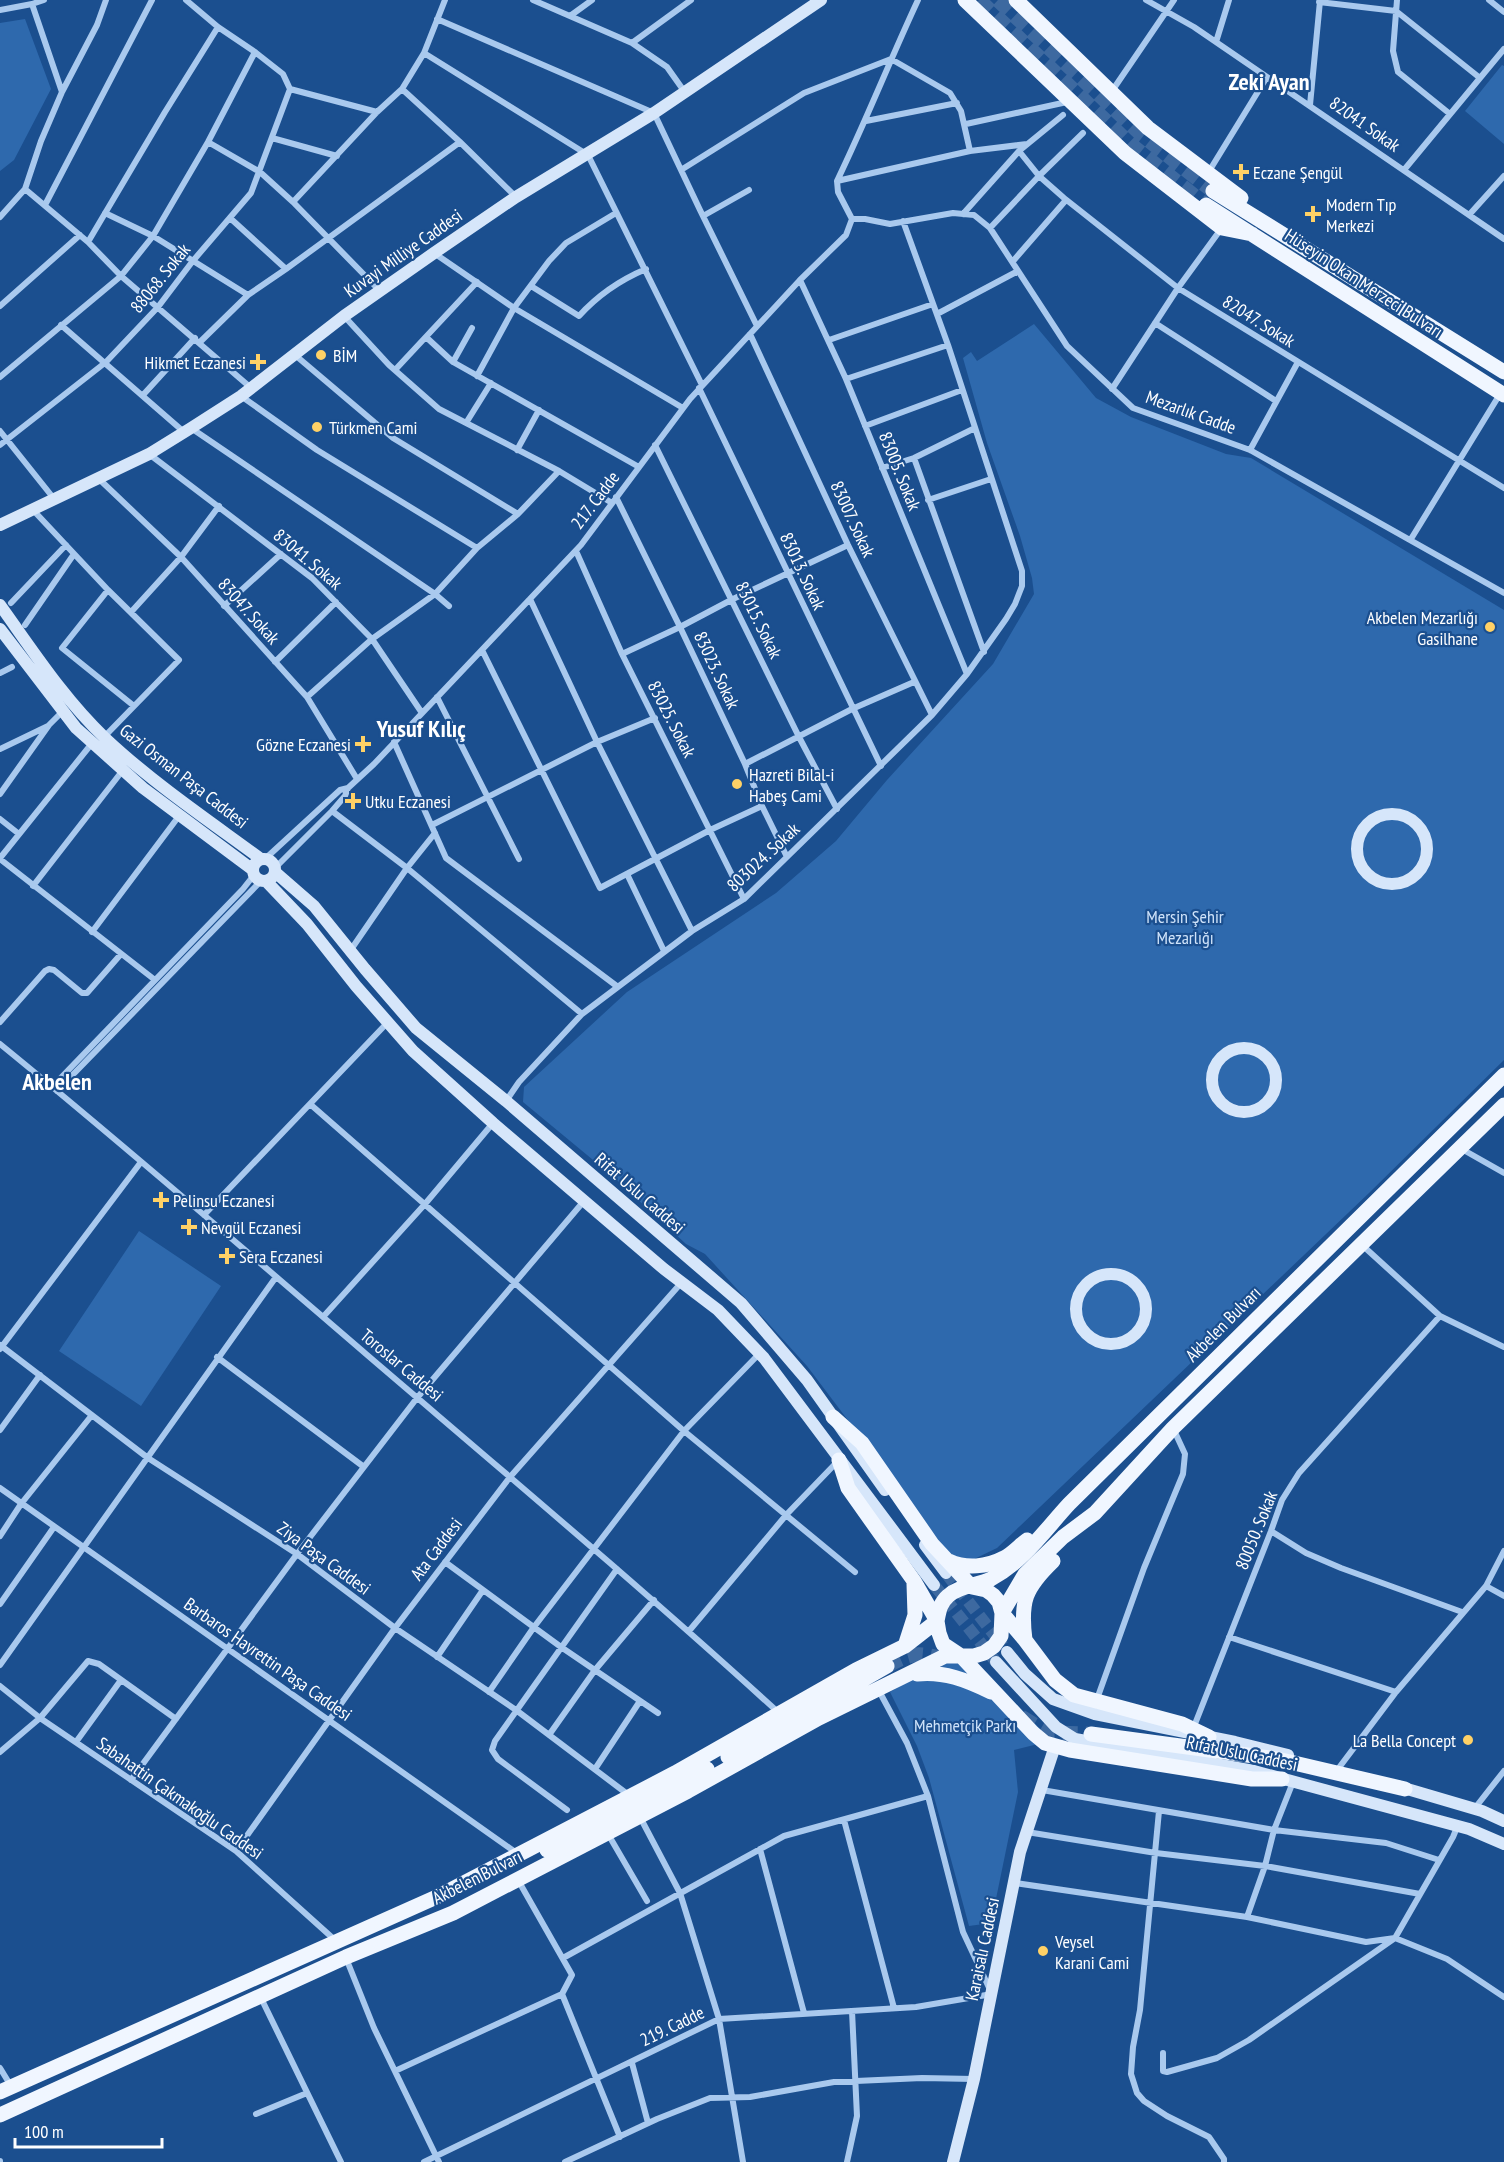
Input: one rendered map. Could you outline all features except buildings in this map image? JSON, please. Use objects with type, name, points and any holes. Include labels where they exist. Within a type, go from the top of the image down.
[{"type":"main road","name":"Kuvayi Milliye Caddesi","points":[[0,525],[149,454],[188,430],[241,396],[379,290],[516,197],[654,113],[821,0]]},
{"type":"main road","points":[[965,0],[1125,153],[1222,228],[1251,234]]},
{"type":"main road","points":[[1016,0],[1148,128],[1243,199],[1261,220]]},
{"type":"main road","name":"Hüseyin Okan Merzeci Bulvarı","points":[[1502,394],[1251,234],[1208,197],[1261,220],[1504,372]]},
{"type":"main road","name":"Gazi Osman Paşa Caddesi","points":[[5,604],[59,687],[123,770],[143,789],[258,877]]},
{"type":"main road","name":"Gazi Osman Paşa Caddesi","points":[[0,629],[76,728],[98,739],[263,858]]},
{"type":"main road","points":[[1386,814],[1397,814],[1417,825],[1424,835],[1426,846],[1425,858],[1420,868],[1413,877],[1391,884],[1379,882],[1370,876],[1362,867],[1357,845],[1366,825],[1386,814]]},
{"type":"main road","points":[[263,858],[256,861],[258,877],[307,924],[356,986],[413,1051],[493,1124],[718,1310],[759,1354],[934,1585]]},
{"type":"main road","name":"Rifat Uslu Caddesi","points":[[263,858],[270,860],[275,870],[314,906],[416,1028],[506,1101],[741,1303],[807,1380],[833,1417]]},
{"type":"main road","points":[[258,877],[274,876],[275,870]]},
{"type":"main road","points":[[1245,1048],[1264,1054],[1276,1073],[1274,1095],[1267,1104],[1248,1113],[1227,1108],[1219,1101],[1212,1082],[1218,1062],[1234,1050],[1245,1048]]},
{"type":"main road","name":"Akbelen Bulvarı","points":[[967,1587],[992,1579],[1018,1561],[1069,1504],[1504,1075]]},
{"type":"main road","points":[[1025,1640],[1022,1614],[1029,1588],[1072,1542],[1095,1513],[1173,1428],[1504,1105]]},
{"type":"main road","points":[[1105,1275],[1117,1275],[1129,1279],[1143,1296],[1145,1307],[1140,1328],[1123,1342],[1113,1344],[1101,1343],[1083,1331],[1076,1308],[1078,1296],[1084,1286],[1105,1275]]},
{"type":"main road","points":[[833,1417],[862,1443],[946,1566],[967,1587]]},
{"type":"main road","points":[[839,1460],[848,1488],[914,1581],[937,1621],[943,1644],[961,1656],[1045,1743],[1070,1750],[1252,1779],[1288,1781]]},
{"type":"main road","points":[[946,1566],[973,1566],[1005,1558],[1069,1504]]},
{"type":"main road","points":[[1002,1613],[1025,1574],[1063,1537],[1095,1513]]},
{"type":"main road","points":[[905,1646],[915,1615],[914,1581]]},
{"type":"main road","points":[[937,1621],[940,1606],[946,1597],[967,1587],[986,1590],[999,1602],[1002,1613],[1001,1636],[994,1646],[984,1653],[961,1656]]},
{"type":"main road","points":[[1002,1613],[1055,1680],[1074,1695],[1182,1724],[1209,1737]]},
{"type":"main road","name":"Akbelen Bulvarı","points":[[6,2090],[441,1895],[630,1796],[856,1670],[905,1646],[937,1621]]},
{"type":"main road","name":"Rıfat Uslu Caddesi","points":[[1007,1652],[1025,1674],[1053,1699],[1095,1714],[1286,1754],[1474,1809],[1504,1821]]},
{"type":"main road","name":"Akbelen Bulvarı","points":[[0,2115],[260,1995],[453,1913],[640,1816],[819,1718],[945,1656],[961,1656]]},
{"type":"main road","name":"Rıfat Uslu Caddesi","points":[[996,1662],[1056,1727],[1075,1738],[1254,1772],[1458,1825],[1504,1844]]},
{"type":"main road","points":[[441,1895],[574,1837],[708,1768],[887,1666]]},
{"type":"main road","points":[[908,1675],[934,1672],[963,1679],[999,1696]]},
{"type":"main road","points":[[1091,1734],[1277,1759],[1405,1789]]},
{"type":"main road","name":"Karaisalı Caddesi","points":[[953,2162],[974,2079],[1020,1852],[1056,1746]]},
{"type":"street","points":[[0,10],[44,0]]},
{"type":"street","points":[[0,217],[25,189],[41,141],[62,92],[97,25],[106,0]]},
{"type":"street","points":[[45,205],[152,0]]},
{"type":"street","points":[[186,0],[218,27],[283,74],[290,89],[377,112]]},
{"type":"street","points":[[293,202],[377,112],[402,89],[424,53],[445,0]]},
{"type":"street","points":[[570,16],[592,0]]},
{"type":"street","points":[[911,0],[911,15]]},
{"type":"street","points":[[918,0],[866,121],[837,181],[838,192],[852,219],[890,224],[953,213],[963,214],[1019,151],[1062,115]]},
{"type":"street","name":"82041 Sokak","points":[[1146,0],[1194,27],[1504,239]]},
{"type":"street","points":[[1111,92],[1174,0]]},
{"type":"street","points":[[1216,42],[1229,0]]},
{"type":"street","points":[[1397,0],[1394,51],[1398,72],[1450,114]]},
{"type":"street","points":[[1489,0],[1504,12]]},
{"type":"street","points":[[538,1],[632,43],[667,67],[684,91]]},
{"type":"street","points":[[632,43],[686,1]]},
{"type":"street","points":[[1310,105],[1320,1],[1396,11],[1480,78]]},
{"type":"street","points":[[32,4],[62,92]]},
{"type":"street","points":[[437,19],[654,113],[757,326]]},
{"type":"street","points":[[88,242],[218,27]]},
{"type":"street","points":[[0,377],[121,276],[153,236],[208,142],[255,52]]},
{"type":"street","points":[[424,53],[588,154]]},
{"type":"street","points":[[1404,170],[1503,53]]},
{"type":"street","points":[[891,59],[950,93],[966,124],[970,151]]},
{"type":"street","points":[[681,170],[804,93],[891,59]]},
{"type":"street","points":[[1208,173],[1267,77]]},
{"type":"street","name":"88068. Sokak","points":[[0,445],[106,362],[158,308],[192,262],[251,193],[290,89]]},
{"type":"street","points":[[402,89],[516,197]]},
{"type":"street","points":[[966,124],[1071,101]]},
{"type":"street","points":[[866,121],[957,103]]},
{"type":"street","points":[[990,228],[1083,133]]},
{"type":"street","points":[[272,138],[338,156]]},
{"type":"street","points":[[208,142],[260,172],[293,202],[379,290]]},
{"type":"street","points":[[143,395],[197,340],[248,295],[460,142]]},
{"type":"street","points":[[837,181],[970,151],[1027,144]]},
{"type":"street","name":"82047. Sokak","points":[[1019,151],[1039,176],[1066,200],[1178,288],[1504,488]]},
{"type":"street","name":"83013. Sokak","points":[[588,154],[646,269],[787,574],[881,766]]},
{"type":"street","points":[[1469,215],[1504,176]]},
{"type":"street","points":[[25,189],[88,242],[121,276],[250,387]]},
{"type":"street","points":[[703,216],[749,190]]},
{"type":"street","points":[[1014,260],[1066,200]]},
{"type":"street","points":[[105,213],[153,236],[248,295]]},
{"type":"street","points":[[477,375],[514,308],[549,261],[566,243],[616,213]]},
{"type":"street","name":"Mezarlık Cadde","points":[[963,214],[974,215],[990,228],[1067,346],[1133,408],[1250,450],[1504,593]]},
{"type":"street","points":[[230,218],[286,269]]},
{"type":"street","name":"217. Cadde","points":[[275,870],[332,811],[345,796],[348,788],[576,551],[683,408],[800,280],[846,235],[852,219]]},
{"type":"street","points":[[903,221],[948,345],[991,479],[928,500]]},
{"type":"street","points":[[1112,388],[1178,288],[1222,228]]},
{"type":"street","points":[[0,306],[80,235]]},
{"type":"street","points":[[434,253],[514,308],[683,408]]},
{"type":"street","points":[[531,286],[579,316],[590,304],[623,279],[646,269]]},
{"type":"street","points":[[937,314],[1018,271]]},
{"type":"street","name":"83005. Sokak","points":[[800,280],[846,379],[968,674]]},
{"type":"street","points":[[394,370],[477,282]]},
{"type":"street","points":[[829,340],[933,304]]},
{"type":"street","points":[[344,316],[394,370],[439,409],[614,500]]},
{"type":"street","points":[[1155,323],[1276,401]]},
{"type":"street","points":[[62,325],[143,395],[188,430],[435,594],[449,606]]},
{"type":"street","points":[[453,362],[472,328]]},
{"type":"street","name":"83007. Sokak","points":[[750,334],[848,545],[932,715]]},
{"type":"street","points":[[426,337],[453,362],[639,467]]},
{"type":"street","points":[[846,379],[948,345]]},
{"type":"street","points":[[295,355],[393,438],[518,514]]},
{"type":"street","points":[[1250,450],[1298,362]]},
{"type":"street","points":[[466,423],[491,383]]},
{"type":"street","points":[[865,426],[962,390]]},
{"type":"street","points":[[1411,539],[1459,459],[1502,394]]},
{"type":"street","points":[[241,396],[317,450],[477,548]]},
{"type":"street","points":[[517,450],[539,410]]},
{"type":"street","points":[[882,468],[914,458],[975,428]]},
{"type":"street","points":[[0,431],[55,500]]},
{"type":"street","name":"83015. Sokak","points":[[655,445],[837,809]]},
{"type":"street","name":"83041. Sokak","points":[[149,454],[312,578],[372,639],[422,713]]},
{"type":"street","points":[[914,458],[984,652]]},
{"type":"street","points":[[306,697],[372,639],[435,594],[477,548],[518,514],[559,471]]},
{"type":"street","name":"83047. Sokak","points":[[99,479],[181,557],[306,697],[357,779]]},
{"type":"street","name":"803024. Sokak","points":[[506,1101],[519,1082],[582,1014],[692,931],[744,900],[932,715],[968,674],[1015,604],[1022,586],[1022,571],[991,479]]},
{"type":"street","name":"83023. Sokak","points":[[614,500],[680,627],[745,764],[762,806],[788,857]]},
{"type":"street","points":[[132,611],[181,557],[219,506]]},
{"type":"street","points":[[33,510],[108,590],[132,611],[179,660],[98,739],[0,859],[154,980]]},
{"type":"street","points":[[5,604],[66,545]]},
{"type":"street","points":[[622,654],[848,545]]},
{"type":"street","name":"83025. Sokak","points":[[576,551],[622,654],[744,900]]},
{"type":"street","points":[[25,625],[74,554]]},
{"type":"street","points":[[224,606],[281,554]]},
{"type":"street","points":[[108,590],[62,648],[134,706]]},
{"type":"street","points":[[530,599],[654,859],[692,931]]},
{"type":"street","points":[[275,662],[336,602]]},
{"type":"street","points":[[482,650],[600,888],[710,830],[762,806]]},
{"type":"street","points":[[0,673],[12,667]]},
{"type":"street","points":[[745,764],[852,709],[915,682]]},
{"type":"street","points":[[437,697],[519,859]]},
{"type":"street","points":[[0,794],[49,725],[63,710]]},
{"type":"street","points":[[432,825],[597,742],[655,718]]},
{"type":"street","points":[[0,749],[49,725]]},
{"type":"street","points":[[394,742],[446,858],[618,987]]},
{"type":"street","points":[[33,886],[123,770]]},
{"type":"street","name":"217. Cadde","points":[[263,858],[340,790],[348,788]]},
{"type":"street","points":[[332,811],[407,868],[582,1014]]},
{"type":"street","points":[[92,932],[179,816]]},
{"type":"street","points":[[0,819],[19,834]]},
{"type":"street","points":[[350,951],[407,868],[435,834]]},
{"type":"street","points":[[627,874],[664,951]]},
{"type":"street","points":[[55,1089],[154,980],[243,889],[258,877]]},
{"type":"street","points":[[55,1089],[258,877]]},
{"type":"street","points":[[0,1022],[45,971],[54,970],[82,993],[87,993],[121,954]]},
{"type":"street","points":[[204,1215],[388,1022]]},
{"type":"street","name":"Toroslar Caddesi","points":[[0,1044],[141,1161],[654,1600],[780,1713]]},
{"type":"street","points":[[310,1104],[684,1431],[855,1572]]},
{"type":"street","points":[[323,1317],[425,1204],[493,1124]]},
{"type":"street","points":[[1460,1148],[1504,1173]]},
{"type":"street","points":[[1,1347],[141,1161]]},
{"type":"street","points":[[131,1780],[297,1554],[417,1398],[584,1201]]},
{"type":"street","points":[[1361,1244],[1440,1316],[1504,1347]]},
{"type":"street","points":[[0,1665],[276,1277]]},
{"type":"street","name":"Ata Caddesi","points":[[236,1851],[395,1628],[510,1477],[682,1282]]},
{"type":"street","name":"80050. Sokak","points":[[1193,1729],[1282,1500],[1299,1473],[1440,1316]]},
{"type":"street","name":"Ziya Paşa Caddesi","points":[[1,1347],[148,1458],[297,1554],[395,1628],[516,1710],[630,1796]]},
{"type":"street","points":[[489,1692],[534,1627],[684,1431],[759,1354]]},
{"type":"street","points":[[217,1357],[364,1467]]},
{"type":"street","points":[[0,1430],[40,1376]]},
{"type":"street","points":[[0,1536],[21,1504],[92,1414]]},
{"type":"street","points":[[1096,1702],[1144,1568],[1183,1474],[1185,1454],[1173,1428]]},
{"type":"street","points":[[690,1631],[787,1514],[839,1460]]},
{"type":"street","name":"Barbaros Hayrettin Paşa Caddesi","points":[[0,1488],[518,1855]]},
{"type":"street","points":[[0,1604],[54,1527]]},
{"type":"street","points":[[1271,1531],[1306,1553],[1341,1568],[1462,1612]]},
{"type":"street","points":[[1338,1769],[1396,1692],[1486,1586],[1504,1551]]},
{"type":"street","points":[[445,1562],[561,1647],[658,1713]]},
{"type":"street","points":[[567,1810],[498,1759],[492,1750],[495,1741],[516,1710],[617,1569]]},
{"type":"street","points":[[1486,1586],[1504,1596]]},
{"type":"street","points":[[437,1657],[483,1590]]},
{"type":"street","points":[[549,1734],[595,1670],[654,1600]]},
{"type":"street","points":[[1229,1637],[1396,1692]]},
{"type":"street","points":[[0,1752],[40,1718],[88,1661],[99,1664],[176,1719]]},
{"type":"street","points":[[76,1742],[121,1680]]},
{"type":"street","name":"Sabahattin Çakmakoğlu Caddesi","points":[[1,1689],[236,1851],[336,1942]]},
{"type":"street","points":[[878,1689],[907,1743],[928,1796],[963,1932],[992,1994]]},
{"type":"street","points":[[595,1769],[640,1701]]},
{"type":"street","points":[[1474,1809],[1504,1771]]},
{"type":"street","points":[[1247,1917],[1265,1866],[1288,1781]]},
{"type":"street","points":[[1042,1790],[1274,1830],[1386,1843],[1439,1860]]},
{"type":"street","points":[[563,1958],[784,1836],[928,1796]]},
{"type":"street","points":[[1159,1811],[1140,2010],[1131,2074],[1137,2093],[1144,2101],[1167,2116],[1209,2137],[1224,2162]]},
{"type":"street","points":[[640,1816],[680,1893],[718,2019],[744,2162]]},
{"type":"street","points":[[844,1820],[894,2008]]},
{"type":"street","points":[[1163,2053],[1163,2071],[1167,2072],[1217,2058],[1249,2040],[1395,1938],[1458,1825]]},
{"type":"street","points":[[1027,1832],[1156,1853],[1265,1866],[1420,1894]]},
{"type":"street","points":[[607,1833],[647,1900]]},
{"type":"street","points":[[760,1849],[804,2013]]},
{"type":"street","points":[[395,2071],[562,1994],[572,1975],[518,1879]]},
{"type":"street","points":[[1015,1883],[1247,1917],[1366,1942],[1395,1938],[1447,1959],[1504,1997]]},
{"type":"street","points":[[346,1957],[374,2028],[437,2159]]},
{"type":"street","points":[[562,1994],[620,2137]]},
{"type":"street","name":"219. Cadde","points":[[424,2162],[437,2159],[718,2019],[916,2007],[992,1994]]},
{"type":"street","points":[[260,1995],[340,2162]]},
{"type":"street","points":[[847,2162],[857,2116],[852,2011]]},
{"type":"street","points":[[632,2063],[648,2123]]},
{"type":"street","points":[[0,2068],[6,2090]]},
{"type":"street","points":[[565,2162],[648,2123],[710,2098],[750,2097],[834,2082],[922,2078],[974,2079]]},
{"type":"street","points":[[256,2114],[307,2093]]},
{"type":"green space","points":[[25,19],[51,89],[14,160],[0,171],[0,23]]},
{"type":"green space","points":[[1502,65],[1504,66],[1504,144],[1465,111]]},
{"type":"green space","name":"Mersin Şehir Mezarlığı","points":[[1034,324],[1096,398],[1131,417],[1226,454],[1251,458],[1504,610],[1504,1060],[1369,1193],[997,1548],[968,1562],[952,1558],[807,1366],[705,1254],[686,1244],[610,1174],[523,1102],[524,1087],[627,992],[776,893],[836,841],[887,780],[993,664],[1034,594],[1032,578],[1020,536],[987,443],[963,358],[971,352],[977,361]]},
{"type":"green space","points":[[139,1231],[221,1286],[141,1406],[59,1351]]},
{"type":"green space","name":"Mehmetçik Parkı","points":[[939,1662],[961,1663],[987,1673],[1040,1729],[1042,1743],[1014,1750],[1018,1792],[991,1923],[969,1926],[929,1778],[917,1746],[890,1692]]},
{"type":"tunnel","points":[[979,0],[1130,144],[1203,203]]},
{"type":"tunnel","points":[[998,0],[1142,135],[1213,191]]},
{"type":"tunnel","points":[[946,1573],[1003,1646]]},
{"type":"tunnel","points":[[934,1585],[996,1662]]},
{"type":"tunnel","points":[[887,1666],[903,1658],[916,1655],[947,1660]]},
{"type":"tunnel","points":[[1021,1717],[1048,1733],[1091,1734]]},
{"type":"place","name":"Eczane Şengül","points":[[1241,172]]},
{"type":"place","name":"Modern Tıp Merkezi","points":[[1313,214]]},
{"type":"place","name":"BİM","points":[[321,355]]},
{"type":"place","name":"Hikmet Eczanesi","points":[[258,362]]},
{"type":"place","name":"Türkmen Cami","points":[[317,427]]},
{"type":"place","name":"Akbelen Mezarlığı Gasilhane","points":[[1490,627]]},
{"type":"place","name":"Gözne Eczanesi","points":[[363,744]]},
{"type":"place","name":"Hazreti Bilal-i Habeş Cami","points":[[737,784]]},
{"type":"place","name":"Utku Eczanesi","points":[[353,801]]},
{"type":"place","name":"Pelinsu Eczanesi","points":[[161,1200]]},
{"type":"place","name":"Nevgül Eczanesi","points":[[189,1227]]},
{"type":"place","name":"Sera Eczanesi","points":[[227,1256]]},
{"type":"place","name":"La Bella Concept","points":[[1468,1740]]},
{"type":"place","name":"Veysel Karani Cami","points":[[1043,1951]]},
{"type":"district","name":"Zeki Ayan","points":[[1269,81]]},
{"type":"district","name":"Yusuf Kılıç","points":[[421,728]]},
{"type":"district","name":"Akbelen","points":[[57,1081]]}]
